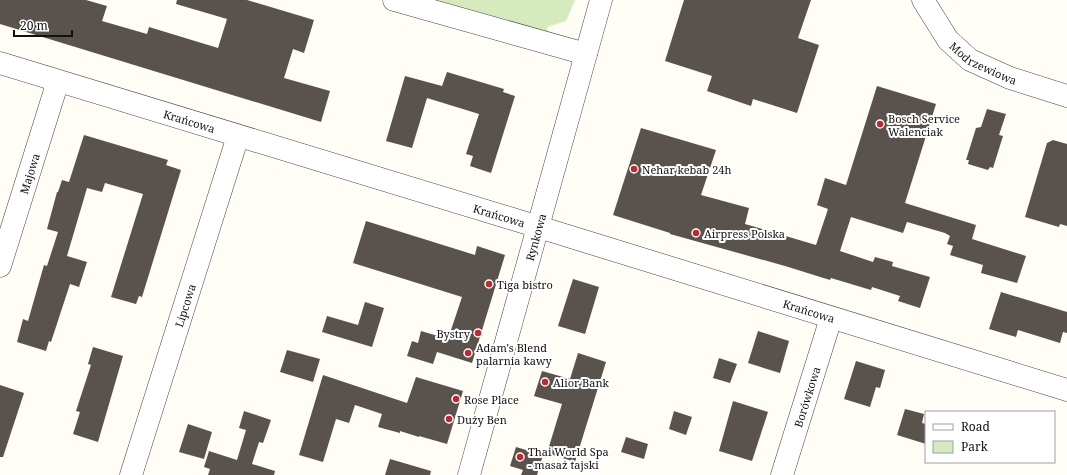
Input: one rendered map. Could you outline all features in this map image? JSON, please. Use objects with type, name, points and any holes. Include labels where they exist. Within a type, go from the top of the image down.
[{"type":"street","points":[[394,0],[586,54]]},
{"type":"street","name":"Rynkowa","points":[[469,475],[601,0]]},
{"type":"street","name":"Modrzewiowa","points":[[923,0],[948,40],[970,60],[1010,78],[1067,96]]},
{"type":"street","name":"Krańcowa","points":[[0,63],[1067,390]]},
{"type":"street","name":"Majowa","points":[[0,266],[58,80]]},
{"type":"street","name":"Lipcowa","points":[[131,475],[238,136]]},
{"type":"street","name":"Borówkowa","points":[[782,475],[830,318]]},
{"type":"green space","points":[[430,0],[575,0],[566,21],[547,27],[548,32]]},
{"type":"building","points":[[0,0],[86,0],[107,6],[102,21],[147,34],[149,27],[218,48],[227,19],[176,4],[177,0],[247,0],[314,20],[304,53],[293,49],[284,78],[330,91],[321,122],[0,24]]},
{"type":"building","points":[[684,0],[811,0],[798,38],[819,45],[797,113],[753,99],[751,106],[707,91],[712,76],[665,61]]},
{"type":"building","points":[[447,72],[504,89],[503,92],[515,96],[491,173],[470,166],[473,156],[466,154],[479,114],[427,98],[412,148],[386,141],[405,76],[442,86]]},
{"type":"building","points":[[877,86],[936,104],[905,203],[976,225],[972,239],[1026,256],[1017,283],[981,273],[983,265],[950,255],[953,246],[947,244],[950,236],[945,233],[907,222],[903,233],[851,217],[840,251],[873,262],[875,257],[893,262],[892,266],[930,277],[920,308],[898,301],[900,296],[872,287],[871,290],[831,278],[830,280],[670,234],[613,215],[641,128],[716,150],[701,195],[749,208],[745,224],[816,245],[828,209],[817,205],[825,178],[846,185]]},
{"type":"building","points":[[987,109],[1006,114],[999,135],[1003,136],[993,168],[990,167],[988,170],[968,164],[969,160],[966,160],[976,128],[981,127]]},
{"type":"building","points":[[84,135],[168,160],[166,165],[181,170],[142,297],[139,296],[136,304],[111,297],[143,194],[105,183],[102,192],[87,188],[67,256],[87,262],[79,287],[70,284],[51,342],[49,341],[46,351],[17,342],[23,319],[28,321],[44,265],[47,266],[58,232],[47,229],[57,192],[62,180],[69,182]]},
{"type":"building","points":[[1053,140],[1067,144],[1067,226],[1060,224],[1059,227],[1025,217],[1047,143]]},
{"type":"building","points":[[366,221],[475,255],[477,246],[505,255],[472,363],[437,352],[433,364],[407,356],[412,341],[418,343],[421,331],[448,339],[462,297],[353,263]]},
{"type":"building","points":[[573,279],[599,287],[585,334],[558,326]]},
{"type":"building","points":[[1001,292],[1067,312],[1067,333],[1063,332],[1060,343],[1018,330],[1016,337],[989,329]]},
{"type":"building","points":[[365,302],[384,308],[372,347],[322,332],[327,316],[358,325]]},
{"type":"building","points":[[758,331],[789,341],[780,373],[748,363]]},
{"type":"building","points":[[93,347],[123,356],[98,442],[73,434],[80,412],[76,411],[91,365],[88,364]]},
{"type":"building","points":[[287,350],[320,359],[313,382],[280,372]]},
{"type":"building","points":[[578,353],[606,362],[575,462],[547,453],[562,404],[534,396],[542,371],[570,379]]},
{"type":"building","points":[[719,358],[737,364],[730,383],[713,378]]},
{"type":"building","points":[[856,361],[885,370],[880,388],[876,387],[870,407],[844,399]]},
{"type":"building","points":[[323,375],[407,403],[416,377],[463,391],[447,444],[400,431],[400,433],[378,427],[382,414],[355,405],[349,423],[336,419],[323,462],[299,455]]},
{"type":"building","points":[[0,385],[24,393],[3,457],[0,457]]},
{"type":"building","points":[[733,401],[768,412],[752,461],[719,451]]},
{"type":"building","points":[[905,409],[924,414],[922,423],[925,424],[925,444],[897,435]]},
{"type":"building","points":[[244,411],[271,420],[263,443],[259,442],[252,464],[275,471],[274,475],[208,475],[210,469],[204,467],[209,451],[237,460],[246,430],[239,428]]},
{"type":"building","points":[[674,411],[692,417],[686,435],[669,429]]},
{"type":"building","points":[[188,424],[212,432],[204,459],[179,452]]},
{"type":"building","points":[[626,437],[648,444],[644,459],[621,452]]},
{"type":"building","points":[[516,447],[543,455],[537,475],[521,475],[523,470],[510,466]]},
{"type":"building","points":[[390,459],[431,471],[430,475],[385,475]]},
{"type":"place","name":"Bosch Service Walenciak","points":[[880,124]]},
{"type":"place","name":"Nehar kebab 24h","points":[[634,169]]},
{"type":"place","name":"Airpress Polska","points":[[696,233]]},
{"type":"place","name":"Tiga bistro","points":[[489,284]]},
{"type":"place","name":"Bystry","points":[[478,333]]},
{"type":"place","name":"Adam's Blend palarnia kawy","points":[[468,353]]},
{"type":"place","name":"Alior Bank","points":[[545,382]]},
{"type":"place","name":"Rose Place","points":[[456,399]]},
{"type":"place","name":"Duży Ben","points":[[449,419]]},
{"type":"place","name":"Thai World Spa - masaż tajski","points":[[520,457]]}]
